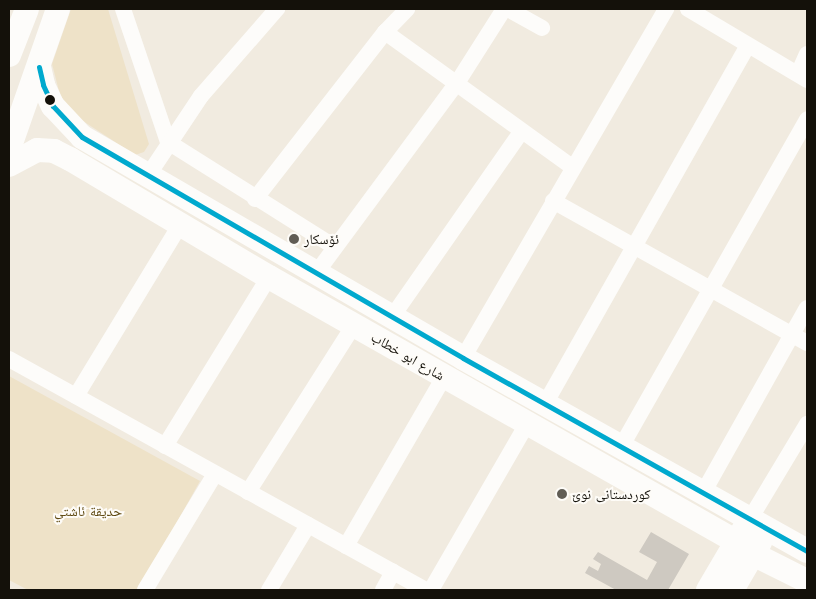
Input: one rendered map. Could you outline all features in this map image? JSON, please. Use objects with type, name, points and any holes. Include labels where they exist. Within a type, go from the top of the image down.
[{"type":"main road","points":[[9,149],[58,9]]},
{"type":"main road","points":[[9,54],[18,22]]},
{"type":"main road","name":"شارع ابو خطاب","points":[[39,66],[43,85],[53,106],[82,137],[147,177],[317,272],[463,358],[807,551]]},
{"type":"main road","points":[[70,159],[82,137]]},
{"type":"main road","name":"شارع ابو خطاب","points":[[9,164],[38,150],[54,151],[70,159],[269,277],[444,377],[528,422],[745,548],[807,581]]},
{"type":"main road","points":[[708,590],[745,548],[759,524]]},
{"type":"main road","points":[[732,590],[745,548]]},
{"type":"street","points":[[123,9],[168,142],[255,199],[335,247]]},
{"type":"street","points":[[147,177],[168,142],[202,96],[276,9]]},
{"type":"street","points":[[255,199],[385,32],[407,9]]},
{"type":"street","points":[[317,272],[457,83],[504,9]]},
{"type":"street","points":[[508,9],[542,28]]},
{"type":"street","points":[[463,358],[666,9]]},
{"type":"street","points":[[688,9],[712,15],[748,45],[803,77],[807,54]]},
{"type":"street","points":[[385,32],[572,168]]},
{"type":"street","points":[[545,404],[748,45]]},
{"type":"street","points":[[621,448],[807,119]]},
{"type":"street","points":[[392,317],[522,132]]},
{"type":"street","points":[[553,201],[807,342]]},
{"type":"street","points":[[76,396],[180,225]]},
{"type":"street","points":[[165,446],[269,277]]},
{"type":"street","points":[[704,494],[807,308]]},
{"type":"street","points":[[248,492],[354,325]]},
{"type":"street","points":[[9,359],[426,590]]},
{"type":"street","points":[[346,546],[444,377]]},
{"type":"street","points":[[431,590],[528,422]]},
{"type":"street","points":[[759,524],[801,448],[807,424]]},
{"type":"street","points":[[145,590],[215,474]]},
{"type":"street","points":[[268,590],[308,525]]},
{"type":"street","points":[[383,590],[393,572]]},
{"type":"green space","points":[[71,9],[108,9],[149,144],[144,152],[135,155],[86,123],[69,110],[60,95],[52,64]]},
{"type":"green space","name":"حديقة ئاشتي","points":[[9,376],[200,481],[139,590],[28,590],[9,580]]},
{"type":"building","points":[[651,532],[689,554],[668,590],[616,590],[585,573],[589,566],[598,571],[601,564],[593,559],[598,552],[647,580],[657,562],[639,552]]},
{"type":"transit line","points":[[39,67],[43,85],[53,106],[82,137],[463,358],[807,551]]},
{"type":"place","name":"ئۆسکار","points":[[294,239]]},
{"type":"place","name":"کوردستانی نوێ","points":[[562,494]]}]
